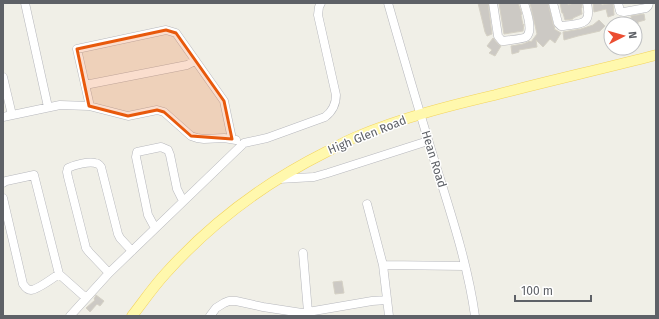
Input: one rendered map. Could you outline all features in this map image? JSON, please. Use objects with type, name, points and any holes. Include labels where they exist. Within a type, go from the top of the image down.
[{"type":"main road","name":"High Glen Road","points":[[132,316],[165,274],[218,222],[278,179],[355,137],[420,114],[656,55]]},
{"type":"street","points":[[25,3],[48,107]]},
{"type":"street","points":[[70,316],[109,273],[244,143],[267,138],[325,117],[329,114],[336,102],[336,95],[318,15],[321,3]]},
{"type":"street","name":"Hean Road","points":[[388,3],[466,266],[473,298],[475,316]]},
{"type":"street","points":[[493,3],[498,36],[504,42],[526,37],[529,34],[530,24],[524,3]]},
{"type":"street","points":[[553,3],[558,23],[563,26],[585,22],[589,15],[587,3]]},
{"type":"street","points":[[618,3],[620,11],[624,12],[646,8],[649,3]]},
{"type":"street","points":[[89,106],[77,49],[166,30],[176,33],[224,101],[232,138]]},
{"type":"street","points":[[85,85],[188,65],[195,60]]},
{"type":"street","points":[[3,77],[12,115]]},
{"type":"street","points":[[3,117],[60,105],[89,106],[128,116],[157,110],[164,112],[191,136],[204,139],[232,138],[244,143]]},
{"type":"street","points":[[278,179],[314,177],[428,141]]},
{"type":"street","points":[[155,228],[148,215],[136,157],[137,152],[161,147],[168,150],[177,189],[184,201]]},
{"type":"street","points":[[109,273],[86,248],[68,177],[68,168],[90,162],[95,162],[101,167],[118,234],[132,251]]},
{"type":"street","points":[[3,183],[34,175],[59,274],[86,298]]},
{"type":"street","points":[[3,198],[23,284],[27,289],[34,289],[48,282],[59,274]]},
{"type":"street","points":[[368,204],[383,265],[389,316]]},
{"type":"street","points":[[303,253],[308,312]]},
{"type":"street","points":[[383,265],[466,266]]},
{"type":"street","points":[[210,316],[216,308],[230,301],[302,313],[372,301],[387,300]]},
{"type":"highlighted area","points":[[166,30],[176,33],[224,101],[232,139],[191,136],[164,112],[157,110],[128,116],[89,106],[77,49]]},
{"type":"building","points":[[478,3],[488,3],[492,34],[487,36],[485,32]]},
{"type":"building","points":[[499,3],[518,3],[522,14],[523,25],[524,24],[523,31],[504,34]]},
{"type":"building","points":[[530,3],[548,3],[554,29],[561,33],[555,43],[550,39],[543,47],[536,40],[537,47],[519,50],[519,52],[512,54],[511,46],[531,42],[537,34]]},
{"type":"building","points":[[560,3],[568,3],[568,5],[582,3],[582,14],[573,19],[565,20]]},
{"type":"building","points":[[593,3],[601,3],[602,5],[613,3],[614,15],[608,16],[606,9],[594,12]]},
{"type":"building","points":[[644,14],[645,20],[643,21],[643,16],[631,16]]},
{"type":"building","points":[[599,20],[603,24],[603,28],[600,31],[564,40],[563,32],[593,25]]},
{"type":"building","points":[[493,38],[501,46],[495,56],[489,53],[492,50],[487,46]]},
{"type":"building","points":[[342,281],[344,293],[335,294],[333,282]]},
{"type":"building","points":[[96,295],[104,301],[100,306],[97,304],[90,312],[86,308],[95,300]]}]
